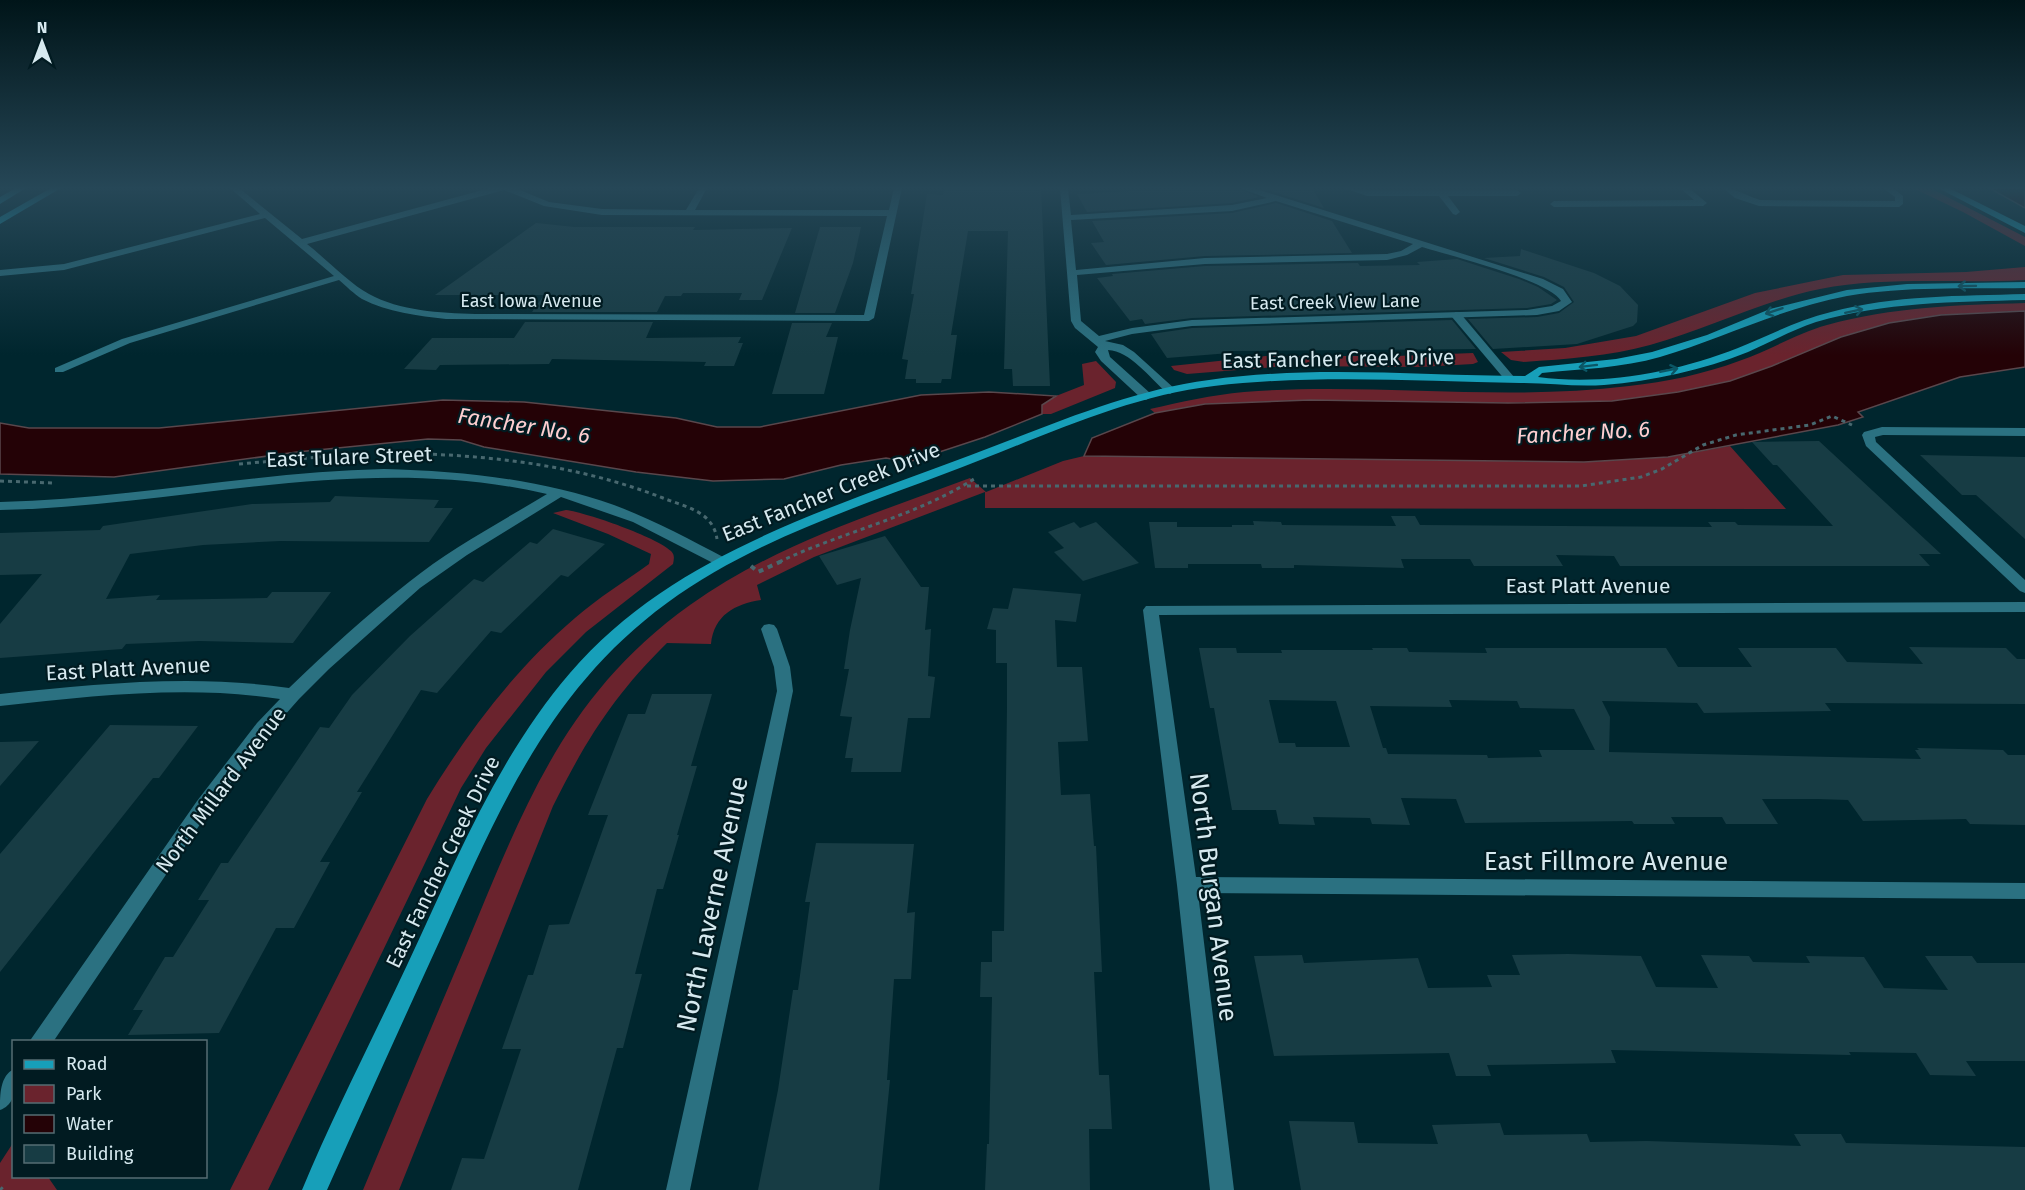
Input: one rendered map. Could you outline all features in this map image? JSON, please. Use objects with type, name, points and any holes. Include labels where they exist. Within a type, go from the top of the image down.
[{"type":"street","points":[[0,273],[64,267],[156,244]]},
{"type":"street","name":"East Iowa Avenue","points":[[299,244],[364,296],[386,306],[417,313],[448,316],[869,318],[885,244]]},
{"type":"street","points":[[1068,244],[1076,321],[1100,343],[1119,347],[1130,354],[1170,390]]},
{"type":"street","points":[[1071,273],[1205,261],[1387,257],[1420,244]]},
{"type":"street","name":"East Creek View Lane","points":[[1100,343],[1132,331],[1192,322],[1545,311],[1563,307],[1567,302],[1565,296],[1539,281],[1420,244]]},
{"type":"street","points":[[59,370],[126,340],[340,278]]},
{"type":"street","points":[[1528,379],[1539,370],[1616,362],[1654,355],[1711,337],[1774,311],[1847,293],[1907,287],[2025,285]]},
{"type":"street","points":[[1528,379],[1551,384],[1587,382],[1678,369],[1743,350],[1809,321],[1882,305],[2025,297]]},
{"type":"street","points":[[1456,315],[1509,380]]},
{"type":"street","points":[[1100,343],[1104,359],[1146,396]]},
{"type":"street","name":"East Fancher Creek Drive","points":[[314,1190],[485,819],[509,774],[540,725],[579,672],[649,607],[720,561],[768,537],[1146,396],[1209,383],[1267,378],[1528,379]]},
{"type":"street","points":[[2025,432],[1882,431],[1868,435],[1870,443],[2025,588]]},
{"type":"street","name":"East Tulare Street","points":[[0,506],[128,498],[310,476],[379,473],[442,475],[505,482],[558,493],[608,507],[657,527],[720,561]]},
{"type":"street","name":"North Millard Avenue","points":[[41,1040],[203,806],[263,728],[293,695],[339,650],[415,585],[462,552],[558,493]]},
{"type":"street","name":"East Platt Avenue","points":[[1151,610],[2025,607]]},
{"type":"street","name":"North Burgan Avenue","points":[[1151,610],[1187,885],[1222,1190]]},
{"type":"street","name":"North Laverne Avenue","points":[[678,1190],[785,691],[782,668],[769,630]]},
{"type":"street","name":"East Platt Avenue","points":[[0,700],[107,689],[199,685],[254,688],[293,695]]},
{"type":"street","name":"East Fillmore Avenue","points":[[1187,885],[2025,891]]},
{"type":"street","points":[[0,1099],[12,1083]]},
{"type":"path","points":[[965,486],[1581,486],[1641,477],[1662,469],[1703,445],[1736,435],[1810,425],[1832,416],[1852,425]]},
{"type":"path","points":[[758,572],[804,549],[947,496],[975,479]]},
{"type":"green space","points":[[2025,267],[2025,280],[1897,281],[1820,289],[1798,294],[1650,345],[1619,352],[1524,362],[1511,360],[1501,352],[1565,348],[1636,336],[1755,293],[1843,275],[1966,272]]},
{"type":"green space","points":[[2025,303],[2025,311],[1941,315],[1889,323],[1841,337],[1730,381],[1678,392],[1612,401],[1508,403],[1310,400],[1205,404],[1155,413],[1150,409],[1244,392],[1340,389],[1533,392],[1629,386],[1671,380],[1712,370],[1750,357],[1816,328],[1851,319],[1925,308]]},
{"type":"green space","points":[[1473,353],[1478,362],[1473,364],[1420,367],[1287,366],[1187,374],[1174,370],[1171,366],[1266,356],[1396,356]]},
{"type":"green space","points":[[1096,361],[1116,382],[1115,388],[1051,414],[1042,414],[1042,405],[1056,396],[1084,385],[1082,364]]},
{"type":"green space","points":[[1730,446],[1786,509],[985,508],[985,492],[814,557],[757,585],[761,600],[743,604],[721,618],[716,625],[711,644],[667,643],[631,681],[602,719],[553,806],[399,1190],[363,1190],[507,849],[528,803],[578,717],[609,678],[646,640],[690,605],[756,565],[826,532],[970,478],[986,492],[1063,461],[1084,456],[1584,462],[1668,457]]},
{"type":"green space","points":[[566,510],[605,521],[663,545],[674,556],[673,564],[586,632],[546,672],[486,748],[461,788],[268,1190],[230,1190],[427,799],[459,750],[512,680],[553,638],[593,604],[649,564],[651,554],[608,534],[553,513]]},
{"type":"green space","points":[[12,1145],[12,1178],[49,1178],[57,1190],[0,1190],[0,1163]]},
{"type":"water","name":"Fancher No. 6","points":[[2025,311],[2025,367],[1960,377],[1858,412],[1863,417],[1838,425],[1668,457],[1584,462],[1084,456],[1092,438],[1155,413],[1205,404],[1310,400],[1508,403],[1612,401],[1678,392],[1730,381],[1841,337],[1889,323],[1941,315]]},
{"type":"water","name":"Fancher No. 6","points":[[989,392],[1056,396],[1042,405],[1042,414],[985,437],[909,462],[886,458],[841,465],[784,479],[713,481],[636,472],[484,447],[461,440],[428,439],[297,452],[114,477],[0,474],[0,423],[29,428],[159,428],[443,400],[524,402],[676,418],[717,427],[760,427],[921,395]]},
{"type":"building","points":[[507,244],[786,244],[762,300],[739,300],[742,293],[683,293],[681,296],[665,296],[657,312],[532,312],[544,295],[435,295]]},
{"type":"building","points":[[815,244],[857,244],[853,263],[835,313],[795,313]]},
{"type":"building","points":[[919,244],[966,244],[951,335],[957,335],[951,379],[942,379],[941,383],[916,383],[916,379],[905,379],[908,360],[902,359],[914,294],[911,294]]},
{"type":"building","points":[[1008,244],[1044,244],[1050,386],[1013,386],[1012,369],[1004,369]]},
{"type":"building","points":[[1091,244],[1346,244],[1352,253],[1205,256],[1106,265]]},
{"type":"building","points":[[1521,249],[1594,273],[1620,286],[1638,305],[1637,322],[1633,326],[1577,344],[1493,349],[1468,319],[1537,317],[1559,313],[1574,302],[1564,287],[1544,277],[1484,258],[1520,256]]},
{"type":"building","points":[[1457,259],[1519,279],[1538,287],[1557,300],[1551,304],[1527,308],[1192,318],[1145,324],[1142,319],[1130,321],[1097,278],[1113,276],[1112,274],[1205,266],[1358,263],[1360,266],[1420,265],[1417,262]]},
{"type":"building","points":[[1452,320],[1476,349],[1229,351],[1230,353],[1167,358],[1151,334],[1192,328]]},
{"type":"building","points":[[525,322],[653,322],[646,338],[741,337],[738,343],[743,343],[734,366],[704,366],[706,362],[552,359],[549,364],[440,365],[436,370],[404,369],[432,338],[514,338]]},
{"type":"building","points":[[792,323],[832,323],[826,337],[838,337],[824,394],[772,394]]},
{"type":"building","points":[[1819,441],[1941,554],[1919,554],[1930,566],[1620,566],[1614,556],[1556,555],[1563,566],[1474,566],[1470,559],[1401,559],[1404,568],[1294,565],[1294,568],[1262,568],[1261,564],[1188,564],[1188,568],[1155,568],[1149,522],[1177,522],[1177,527],[1232,527],[1232,525],[1254,525],[1253,521],[1281,522],[1282,525],[1396,526],[1391,516],[1415,516],[1420,525],[1712,527],[1708,522],[1735,522],[1738,525],[1833,526],[1777,465],[1773,465],[1752,442]]},
{"type":"building","points":[[1920,455],[2025,457],[2025,539],[1976,495],[1962,495]]},
{"type":"building","points":[[335,496],[439,500],[434,508],[453,508],[429,542],[280,541],[203,545],[130,554],[106,599],[160,595],[156,600],[267,598],[272,592],[331,592],[293,643],[199,641],[126,644],[122,649],[0,658],[0,624],[42,574],[0,575],[0,533],[100,530],[103,526],[252,504],[330,502]]},
{"type":"building","points":[[1074,522],[1080,528],[1096,522],[1139,563],[1083,581],[1054,552],[1064,548],[1048,532]]},
{"type":"building","points":[[553,529],[605,544],[568,577],[561,575],[501,633],[491,631],[437,693],[421,690],[357,792],[362,792],[320,862],[330,862],[294,928],[276,928],[219,1033],[128,1035],[143,1010],[133,1010],[165,957],[173,957],[209,900],[198,900],[221,863],[228,863],[320,727],[329,728],[352,695],[410,636],[474,579],[483,582],[530,542],[537,544]]},
{"type":"building","points":[[885,536],[921,587],[929,587],[925,630],[931,629],[928,676],[935,677],[930,718],[908,718],[901,772],[851,772],[853,758],[845,758],[852,717],[840,716],[849,669],[844,669],[861,578],[837,585],[819,556]]},
{"type":"building","points":[[1013,588],[1081,594],[1076,622],[1055,620],[1057,667],[1082,667],[1088,741],[1058,742],[1061,795],[1090,794],[1094,846],[1096,846],[1102,972],[1094,972],[1099,1075],[1109,1075],[1112,1129],[1089,1129],[1090,1190],[985,1190],[987,1144],[989,1144],[992,997],[980,997],[981,962],[992,962],[992,931],[1004,931],[1007,707],[1007,663],[996,663],[996,630],[987,629],[993,608],[1008,609]]},
{"type":"building","points":[[1909,647],[2006,648],[2017,659],[2025,659],[2025,704],[1825,703],[1831,711],[1704,713],[1697,703],[1602,701],[1610,717],[1609,752],[1921,759],[1915,750],[1919,750],[1917,748],[2003,750],[2008,755],[2025,755],[2025,825],[1970,824],[1966,819],[1863,821],[1848,800],[1818,799],[1762,799],[1778,824],[1726,824],[1722,817],[1671,817],[1675,824],[1634,824],[1632,821],[1465,823],[1456,799],[1401,798],[1410,825],[1372,824],[1370,818],[1313,817],[1315,825],[1279,824],[1276,810],[1232,810],[1214,708],[1210,708],[1199,648],[1236,648],[1237,653],[1407,648],[1409,652],[1487,653],[1485,648],[1666,648],[1678,667],[1752,667],[1738,648],[1836,648],[1847,662],[1923,664]],"holes":[[[1269,700],[1336,701],[1350,747],[1296,747],[1295,743],[1279,743]],[[1449,700],[1517,701],[1520,708],[1574,709],[1595,750],[1539,750],[1542,757],[1488,758],[1487,755],[1388,754],[1386,748],[1383,748],[1370,706],[1452,707]]]},
{"type":"building","points":[[652,694],[712,694],[691,766],[697,766],[677,835],[679,835],[663,889],[657,889],[635,974],[642,974],[623,1048],[617,1048],[578,1190],[451,1190],[462,1158],[484,1159],[521,1049],[502,1049],[528,975],[533,975],[549,925],[569,924],[608,815],[588,815],[628,714],[645,714]]},
{"type":"building","points":[[110,725],[198,726],[159,778],[153,778],[0,972],[0,854]]},
{"type":"building","points":[[39,741],[0,786],[0,742]]},
{"type":"building","points":[[816,843],[914,844],[907,913],[915,912],[911,979],[894,979],[887,1080],[890,1080],[879,1190],[758,1190],[778,1090],[793,990],[798,990],[810,902],[805,902]]},
{"type":"building","points":[[1302,955],[1304,963],[1418,958],[1428,988],[1492,987],[1487,975],[1520,975],[1512,955],[1641,956],[1656,987],[1718,988],[1701,955],[1749,956],[1753,962],[1810,963],[1806,956],[1864,957],[1884,988],[1948,990],[1925,956],[1972,956],[1977,963],[2025,963],[2025,1061],[1966,1061],[1976,1076],[1930,1075],[1916,1053],[1849,1052],[1851,1055],[1611,1050],[1616,1063],[1487,1065],[1491,1076],[1456,1076],[1449,1053],[1274,1056],[1254,956]]},
{"type":"building","points":[[1289,1121],[1354,1122],[1358,1143],[1438,1144],[1432,1125],[1500,1123],[1504,1135],[1587,1134],[1590,1142],[1647,1141],[1801,1146],[1794,1134],[1841,1134],[1846,1143],[2025,1147],[2025,1190],[1301,1190]]}]
